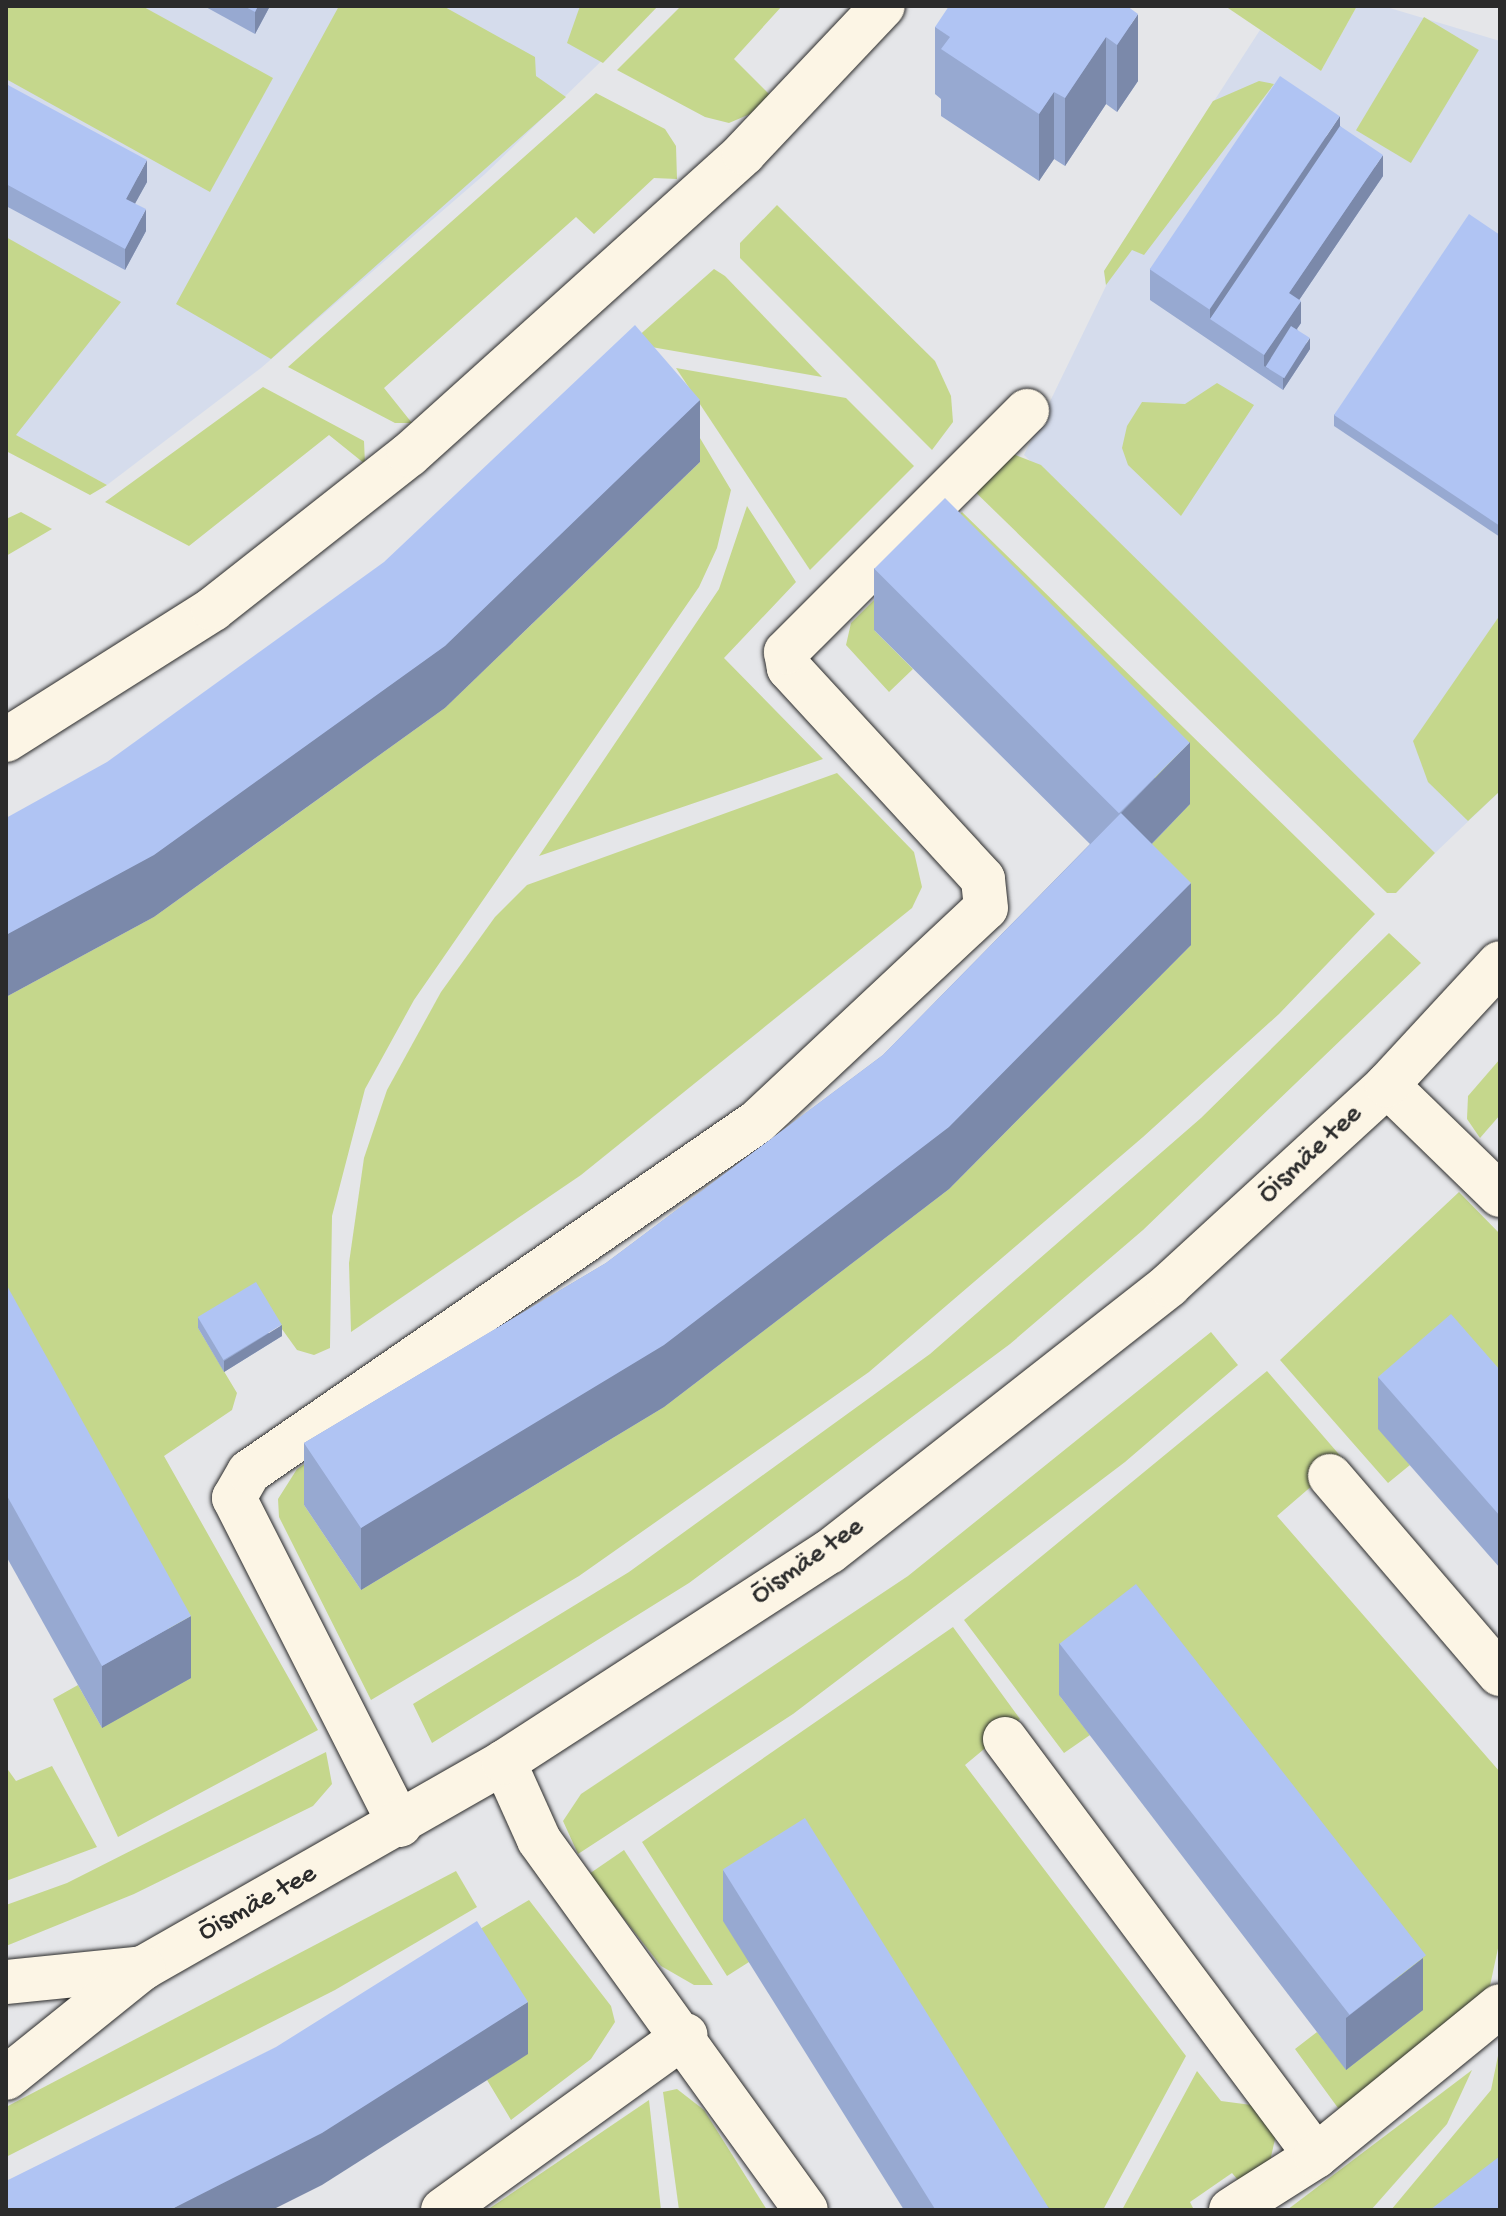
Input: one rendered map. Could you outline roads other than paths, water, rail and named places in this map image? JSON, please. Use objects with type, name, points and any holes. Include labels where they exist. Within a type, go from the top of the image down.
[{"type":"street","points":[[6,740],[213,609],[420,445],[744,153],[883,6]]},
{"type":"street","points":[[400,1825],[234,1498],[249,1472],[757,1122],[986,908],[983,879],[789,668],[786,652],[1027,411]]},
{"type":"street","name":"Õismäe tee","points":[[6,1982],[143,1968],[400,1825],[504,1762],[829,1552],[1169,1285],[1387,1085],[1500,963]]},
{"type":"street","points":[[1387,1085],[1500,1195]]},
{"type":"street","points":[[1330,1476],[1500,1674]]},
{"type":"street","points":[[1005,1739],[1316,2156]]},
{"type":"street","points":[[504,1762],[539,1840],[686,2035],[806,2210]]},
{"type":"street","points":[[6,2078],[143,1968]]},
{"type":"street","points":[[1231,2210],[1316,2156],[1500,2006]]},
{"type":"street","points":[[443,2210],[686,2035]]}]
